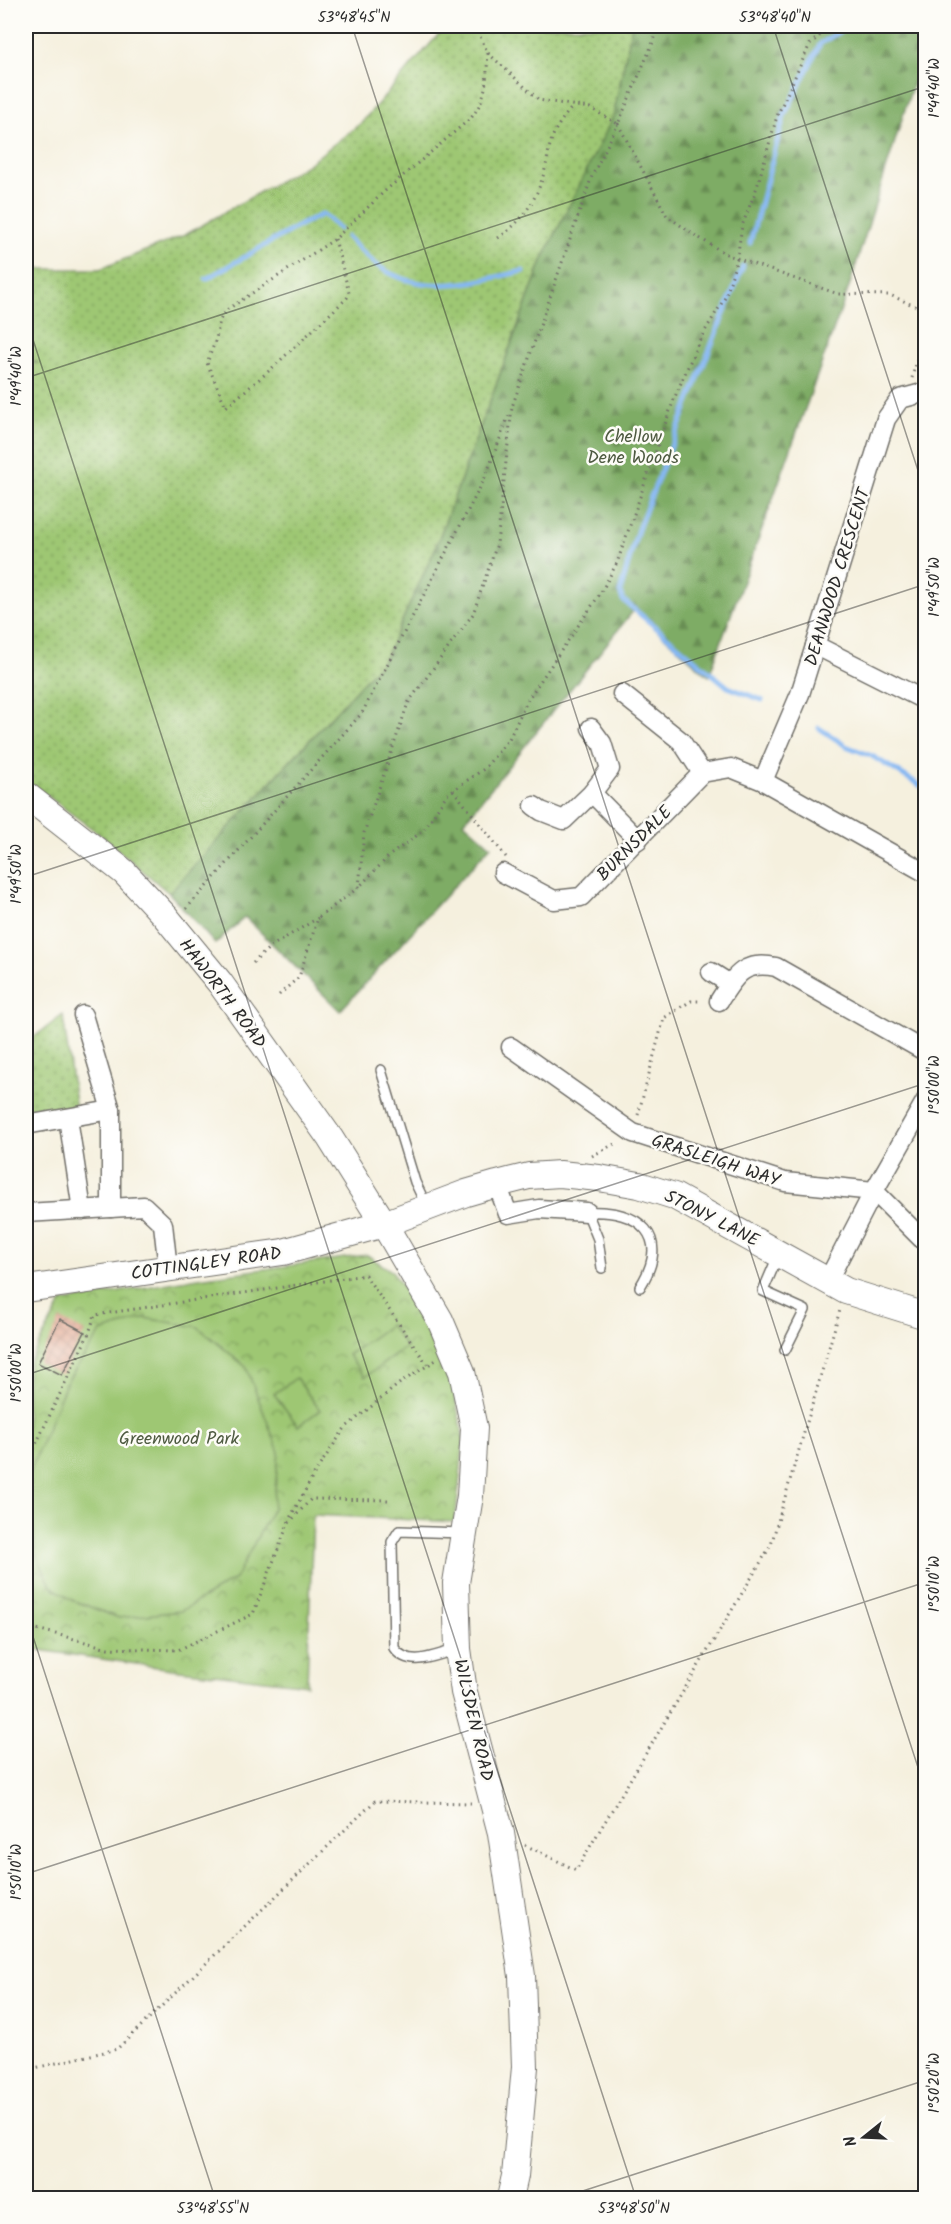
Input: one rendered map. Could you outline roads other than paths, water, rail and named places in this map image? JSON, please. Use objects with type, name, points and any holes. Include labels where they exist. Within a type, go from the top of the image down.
[{"type":"main road","name":"HAWORTH ROAD","points":[[26,795],[124,872],[172,925],[220,983],[330,1138],[384,1224]]},
{"type":"main road","name":"STONY LANE","points":[[384,1224],[497,1184],[529,1176],[560,1174],[599,1178],[639,1185],[674,1196],[837,1286],[926,1316]]},
{"type":"main road","name":"COTTINGLEY ROAD","points":[[26,1289],[284,1252],[384,1224]]},
{"type":"main road","name":"WILSDEN ROAD","points":[[384,1224],[440,1320],[453,1348],[462,1372],[474,1428],[470,1496],[456,1583],[458,1649],[464,1692],[501,1833],[522,1976],[525,2067],[510,2199]]},
{"type":"street","name":"DEANWOOD CRESCENT","points":[[763,781],[800,694],[886,419],[900,399],[926,392]]},
{"type":"street","points":[[815,645],[926,701]]},
{"type":"street","points":[[622,694],[681,741],[702,773],[731,768],[763,781],[926,873]]},
{"type":"street","points":[[534,806],[564,820],[592,793],[610,769],[609,759],[591,728]]},
{"type":"street","name":"BURNSDALE","points":[[503,873],[554,900],[581,897],[702,773]]},
{"type":"street","points":[[592,793],[638,840]]},
{"type":"street","points":[[719,1001],[735,976],[751,965],[764,964],[776,967],[926,1052]]},
{"type":"street","points":[[711,972],[730,984]]},
{"type":"street","points":[[83,1015],[111,1110],[111,1208]]},
{"type":"street","name":"GRASLEIGH WAY","points":[[511,1047],[633,1133],[784,1182],[874,1191]]},
{"type":"street","points":[[837,1286],[874,1191],[926,1100]]},
{"type":"street","points":[[26,1125],[111,1110]]},
{"type":"street","points":[[68,1118],[82,1210]]},
{"type":"street","points":[[497,1184],[508,1214],[539,1209],[587,1212]]},
{"type":"street","points":[[874,1191],[926,1243]]},
{"type":"street","points":[[26,1213],[144,1206],[163,1224],[168,1269]]},
{"type":"lane","points":[[381,1070],[415,1182],[427,1208]]},
{"type":"lane","points":[[602,1268],[598,1239],[587,1212],[622,1215],[639,1223],[648,1232],[653,1246],[654,1259],[640,1287]]},
{"type":"lane","points":[[779,1253],[763,1291],[805,1310],[785,1350]]},
{"type":"lane","points":[[458,1649],[418,1660],[399,1655],[394,1648],[392,1542],[399,1531],[464,1533]]},
{"type":"waterway","points":[[750,243],[784,116],[820,44],[848,26]]},
{"type":"waterway","points":[[206,279],[323,214],[339,229]]},
{"type":"waterway","points":[[347,237],[378,266],[395,276],[413,281],[449,284],[523,271]]},
{"type":"waterway","points":[[743,266],[638,529],[620,592],[623,600],[728,687],[762,700]]},
{"type":"waterway","points":[[819,728],[846,746],[872,756],[926,789]]},
{"type":"park label","name":"Chellow Dene Woods","points":[[633,446]]},
{"type":"park label","name":"Greenwood Park","points":[[179,1438]]}]
